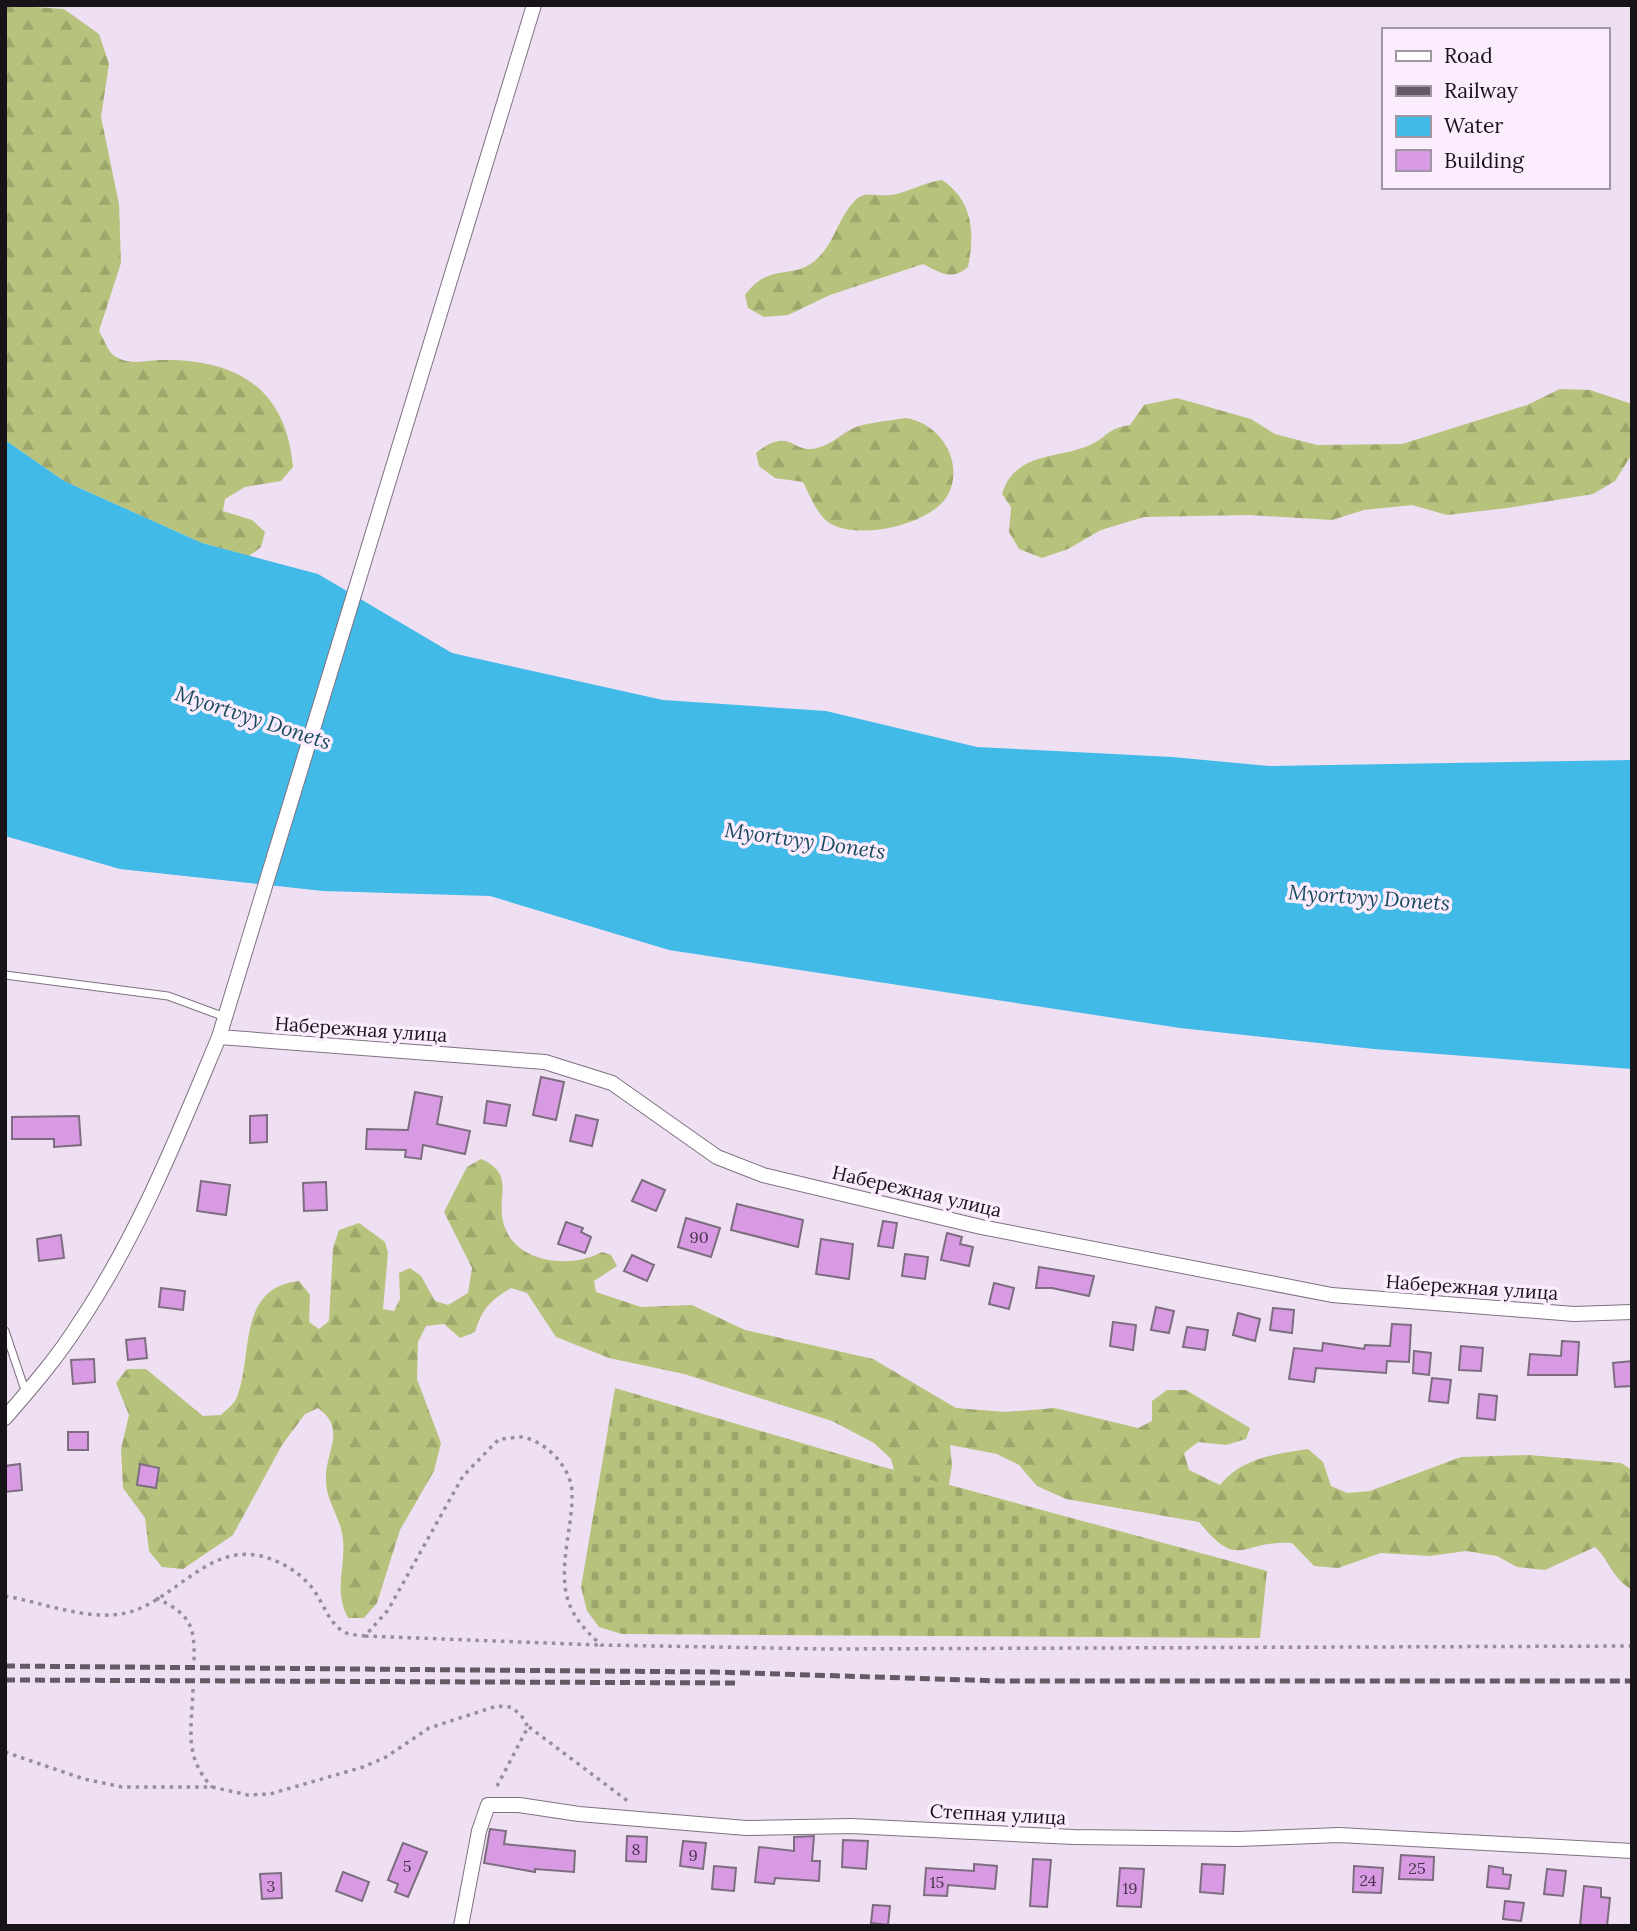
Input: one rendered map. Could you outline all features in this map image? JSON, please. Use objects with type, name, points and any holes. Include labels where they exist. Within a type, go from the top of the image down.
[{"type":"street","points":[[5,1418],[79,1324],[127,1241],[167,1163],[219,1037],[534,5]]},
{"type":"street","name":"Набережная улица","points":[[219,1037],[545,1062],[612,1083],[717,1157],[763,1175],[993,1229],[1332,1294],[1574,1314],[1632,1312]]},
{"type":"street","points":[[460,1926],[479,1831],[488,1805]]},
{"type":"street","name":"Степная улица","points":[[488,1805],[519,1805],[579,1814],[746,1828],[851,1826],[1074,1838],[1238,1839],[1339,1835],[1632,1851]]},
{"type":"lane","points":[[5,975],[168,996],[225,1017]]},
{"type":"lane","points":[[5,1331],[26,1394]]},
{"type":"path","points":[[365,1636],[388,1610],[463,1476],[499,1439],[523,1437],[551,1451],[566,1471],[572,1490],[565,1553],[566,1593],[578,1624],[601,1645]]},
{"type":"path","points":[[5,1596],[97,1615],[136,1610],[234,1554],[257,1555],[293,1569],[313,1589],[331,1621],[346,1633],[365,1636],[601,1645],[826,1649],[1632,1646]]},
{"type":"path","points":[[156,1598],[186,1616],[195,1636],[194,1661]]},
{"type":"path","points":[[193,1689],[191,1752],[200,1775],[212,1787]]},
{"type":"path","points":[[5,1752],[84,1779],[122,1787],[212,1787],[248,1795],[292,1789],[363,1767],[386,1757],[429,1728],[497,1706],[511,1707],[521,1715],[528,1727],[632,1805]]},
{"type":"path","points":[[488,1805],[528,1727]]},
{"type":"green space","points":[[5,7],[64,9],[99,34],[109,64],[101,117],[119,204],[121,263],[99,331],[108,349],[123,360],[186,361],[233,372],[268,397],[280,416],[293,467],[281,481],[245,487],[225,499],[223,511],[252,520],[265,532],[261,547],[249,556],[202,543],[64,481],[5,440]]},
{"type":"green space","points":[[942,180],[960,198],[969,218],[970,254],[968,267],[962,271],[951,275],[923,264],[830,295],[788,315],[764,317],[748,308],[745,295],[762,279],[804,268],[818,257],[828,245],[848,209],[858,198],[863,195],[896,194]]},
{"type":"green space","points":[[1560,389],[1590,390],[1632,404],[1632,454],[1615,481],[1593,494],[1447,515],[1412,505],[1364,510],[1332,520],[1249,515],[1144,517],[1101,530],[1068,549],[1042,558],[1019,549],[1009,532],[1011,507],[1002,494],[1017,470],[1040,458],[1092,444],[1112,430],[1130,425],[1144,405],[1177,398],[1251,419],[1275,434],[1317,445],[1402,444],[1527,405]]},
{"type":"green space","points":[[905,418],[917,421],[938,435],[951,456],[953,468],[949,493],[941,504],[911,522],[874,530],[840,528],[820,514],[803,482],[775,478],[759,466],[756,453],[777,441],[802,448],[817,448],[856,427]]},
{"type":"green space","points":[[481,1159],[499,1172],[503,1187],[504,1225],[510,1238],[520,1248],[546,1260],[575,1260],[602,1252],[611,1255],[617,1266],[594,1281],[596,1292],[641,1307],[692,1305],[745,1330],[873,1359],[956,1408],[1006,1412],[1055,1408],[1138,1428],[1152,1421],[1152,1401],[1167,1390],[1186,1390],[1250,1428],[1246,1439],[1226,1445],[1198,1442],[1184,1453],[1189,1470],[1220,1485],[1249,1463],[1271,1455],[1308,1449],[1323,1462],[1331,1486],[1347,1493],[1370,1491],[1461,1457],[1529,1455],[1621,1463],[1632,1470],[1632,1590],[1619,1580],[1595,1547],[1545,1570],[1517,1567],[1497,1556],[1466,1551],[1430,1556],[1381,1553],[1338,1568],[1314,1566],[1292,1543],[1233,1550],[1213,1537],[1199,1522],[1066,1499],[1037,1486],[1019,1465],[997,1454],[950,1445],[952,1466],[948,1490],[897,1481],[891,1459],[874,1443],[832,1421],[684,1374],[609,1358],[556,1337],[527,1293],[511,1288],[488,1306],[475,1332],[460,1338],[444,1324],[426,1326],[418,1342],[417,1379],[441,1443],[434,1471],[400,1530],[377,1603],[364,1618],[348,1618],[343,1607],[342,1533],[326,1485],[333,1432],[327,1416],[318,1408],[305,1414],[282,1445],[233,1535],[183,1569],[162,1567],[149,1551],[145,1518],[123,1488],[121,1449],[129,1415],[116,1383],[127,1369],[146,1369],[203,1416],[221,1415],[236,1399],[250,1328],[265,1297],[279,1286],[299,1281],[310,1295],[309,1322],[319,1329],[329,1321],[333,1248],[339,1230],[359,1223],[385,1242],[388,1253],[383,1309],[394,1311],[400,1299],[399,1273],[410,1268],[421,1276],[435,1301],[448,1305],[468,1293],[472,1268],[444,1212],[467,1167]]},
{"type":"green space","points":[[615,1388],[876,1465],[1267,1571],[1260,1638],[622,1634],[599,1627],[587,1611],[581,1587]]},
{"type":"water","name":"Myortvyy Donets","points":[[5,440],[64,481],[202,543],[318,574],[452,653],[663,700],[826,711],[977,747],[1172,757],[1269,766],[1632,760],[1632,1069],[1374,1049],[1180,1028],[669,950],[490,896],[323,891],[120,869],[5,836]]},
{"type":"building","points":[[541,1077],[564,1082],[556,1120],[533,1115]]},
{"type":"building","points":[[415,1092],[442,1097],[437,1124],[470,1131],[465,1154],[423,1145],[421,1159],[405,1157],[406,1150],[366,1149],[367,1129],[408,1130]]},
{"type":"building","points":[[487,1101],[510,1105],[506,1126],[484,1123]]},
{"type":"building","points":[[267,1115],[267,1142],[250,1143],[250,1116]]},
{"type":"building","points":[[576,1115],[598,1120],[592,1146],[570,1141]]},
{"type":"building","points":[[79,1116],[81,1145],[54,1147],[54,1139],[12,1139],[12,1117]]},
{"type":"building","points":[[642,1180],[665,1190],[656,1211],[632,1201]]},
{"type":"building","points":[[201,1181],[230,1185],[226,1215],[197,1211]]},
{"type":"building","points":[[326,1182],[327,1210],[304,1211],[303,1183]]},
{"type":"building","points":[[737,1204],[803,1220],[798,1247],[731,1230]]},
{"type":"building","points":[[686,1218],[720,1228],[711,1257],[678,1247]]},
{"type":"building","points":[[883,1221],[897,1223],[893,1248],[878,1246]]},
{"type":"building","points":[[566,1222],[583,1228],[581,1232],[591,1237],[585,1253],[558,1244]]},
{"type":"building","points":[[947,1233],[962,1237],[960,1244],[973,1247],[969,1266],[941,1260]]},
{"type":"building","points":[[61,1235],[64,1258],[39,1261],[37,1239]]},
{"type":"building","points":[[821,1239],[853,1244],[849,1279],[816,1274]]},
{"type":"building","points":[[905,1254],[928,1257],[925,1279],[902,1276]]},
{"type":"building","points":[[632,1255],[654,1265],[647,1281],[624,1271]]},
{"type":"building","points":[[1039,1267],[1094,1276],[1089,1296],[1052,1288],[1036,1288]]},
{"type":"building","points":[[994,1283],[1014,1288],[1009,1309],[989,1304]]},
{"type":"building","points":[[161,1288],[185,1291],[183,1310],[159,1307]]},
{"type":"building","points":[[1156,1307],[1174,1311],[1169,1333],[1151,1330]]},
{"type":"building","points":[[1273,1308],[1294,1310],[1292,1333],[1270,1330]]},
{"type":"building","points":[[1238,1313],[1260,1319],[1255,1341],[1233,1335]]},
{"type":"building","points":[[1113,1322],[1136,1325],[1133,1350],[1110,1346]]},
{"type":"building","points":[[1392,1324],[1411,1325],[1409,1362],[1387,1361],[1386,1373],[1316,1368],[1314,1382],[1289,1379],[1294,1348],[1322,1351],[1323,1343],[1364,1349],[1365,1345],[1390,1346]]},
{"type":"building","points":[[1187,1327],[1208,1330],[1205,1350],[1183,1347]]},
{"type":"building","points":[[145,1338],[147,1358],[128,1360],[126,1340]]},
{"type":"building","points":[[1562,1341],[1579,1342],[1577,1375],[1528,1375],[1530,1354],[1561,1356]]},
{"type":"building","points":[[1461,1346],[1483,1348],[1481,1371],[1459,1370]]},
{"type":"building","points":[[1414,1351],[1431,1353],[1429,1375],[1413,1373]]},
{"type":"building","points":[[94,1359],[95,1382],[73,1384],[71,1360]]},
{"type":"building","points":[[1632,1361],[1632,1386],[1615,1387],[1613,1363]]},
{"type":"building","points":[[1432,1378],[1451,1380],[1448,1403],[1429,1401]]},
{"type":"building","points":[[1479,1394],[1497,1396],[1495,1420],[1477,1418]]},
{"type":"building","points":[[68,1432],[88,1432],[88,1450],[68,1450]]},
{"type":"building","points":[[20,1464],[22,1490],[5,1492],[5,1466]]},
{"type":"building","points":[[140,1464],[159,1468],[156,1488],[137,1485]]},
{"type":"building","points":[[490,1829],[506,1831],[504,1844],[575,1851],[574,1872],[535,1869],[535,1872],[484,1863]]},
{"type":"building","points":[[627,1836],[647,1837],[646,1862],[626,1861]]},
{"type":"building","points":[[814,1836],[812,1861],[820,1861],[819,1881],[775,1878],[774,1884],[755,1882],[759,1847],[794,1851],[794,1837]]},
{"type":"building","points":[[843,1840],[868,1841],[866,1869],[842,1867]]},
{"type":"building","points":[[683,1841],[706,1843],[703,1869],[680,1866]]},
{"type":"building","points":[[403,1843],[427,1852],[408,1897],[395,1892],[398,1884],[388,1880]]},
{"type":"building","points":[[1401,1855],[1434,1857],[1433,1880],[1399,1879]]},
{"type":"building","points":[[1033,1859],[1051,1860],[1047,1907],[1030,1906]]},
{"type":"building","points":[[974,1864],[997,1866],[995,1889],[948,1885],[947,1896],[924,1895],[926,1868],[974,1871]]},
{"type":"building","points":[[1202,1864],[1225,1865],[1223,1894],[1200,1892]]},
{"type":"building","points":[[714,1866],[736,1868],[734,1891],[712,1889]]},
{"type":"building","points":[[1354,1866],[1383,1868],[1381,1893],[1353,1892]]},
{"type":"building","points":[[1489,1866],[1503,1868],[1503,1874],[1511,1875],[1509,1889],[1487,1887]]},
{"type":"building","points":[[1120,1868],[1144,1869],[1141,1907],[1117,1906]]},
{"type":"building","points":[[1547,1869],[1566,1871],[1563,1896],[1544,1894]]},
{"type":"building","points":[[343,1872],[369,1882],[362,1901],[336,1891]]},
{"type":"building","points":[[281,1873],[282,1898],[262,1899],[260,1874]]},
{"type":"building","points":[[1584,1886],[1601,1888],[1601,1897],[1610,1898],[1607,1926],[1580,1926]]},
{"type":"building","points":[[1505,1901],[1524,1903],[1521,1921],[1503,1919]]},
{"type":"building","points":[[873,1905],[890,1906],[888,1925],[871,1923]]},
{"type":"railway","points":[[5,1666],[715,1672],[1001,1681],[1632,1681]]},
{"type":"railway","points":[[5,1680],[739,1683]]}]
